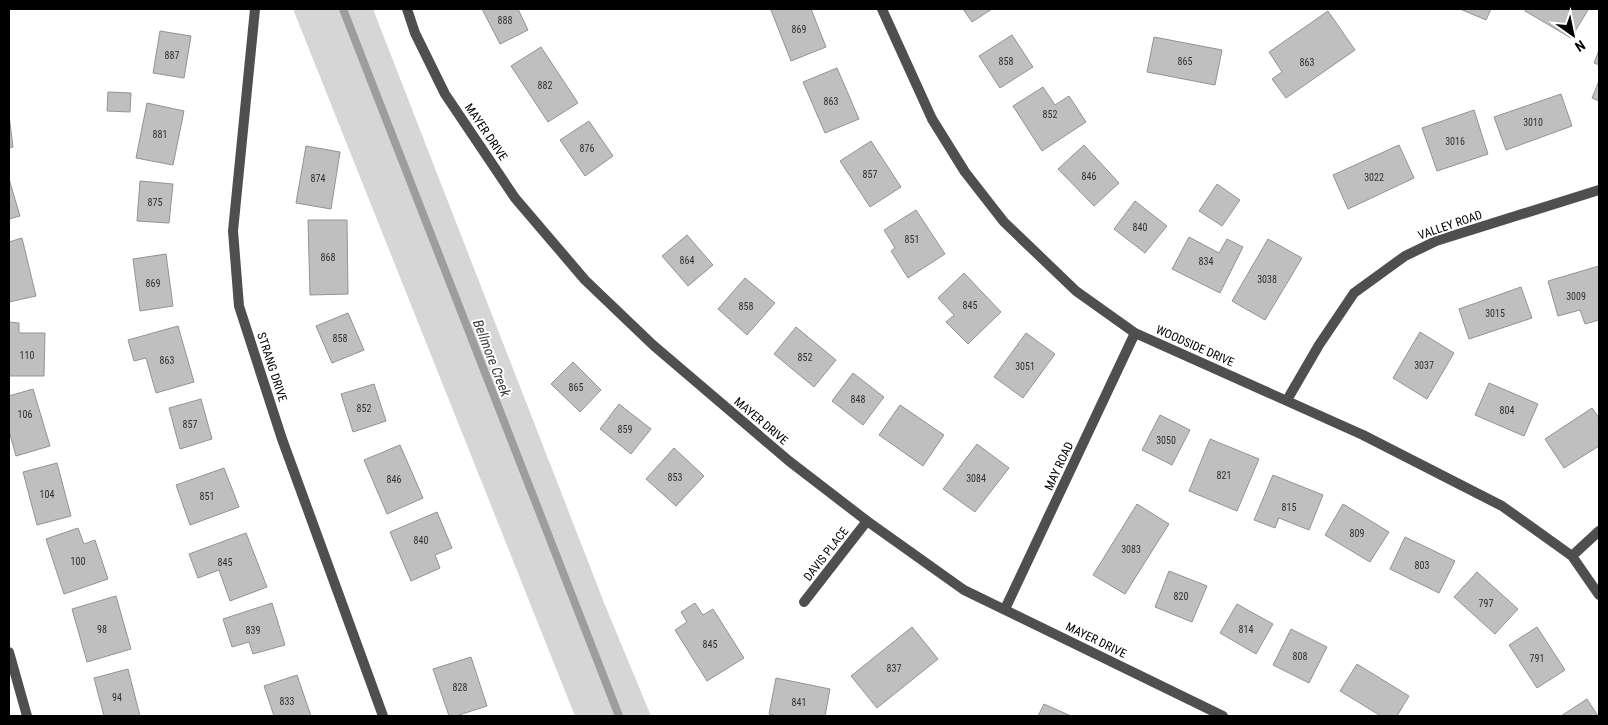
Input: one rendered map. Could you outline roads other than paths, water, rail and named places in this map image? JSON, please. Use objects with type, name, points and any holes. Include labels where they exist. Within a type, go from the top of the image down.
[{"type":"street","name":"STRANG DRIVE","points":[[255,9],[233,231],[239,306],[282,439],[382,716]]},
{"type":"street","name":"MAYER DRIVE","points":[[407,9],[415,33],[445,94],[515,198],[585,280],[653,345],[789,461],[964,590],[1223,716]]},
{"type":"street","name":"WOODSIDE DRIVE","points":[[882,9],[932,119],[965,172],[1004,222],[1076,292],[1135,333],[1363,435],[1502,506],[1572,556],[1599,595]]},
{"type":"street","name":"VALLEY ROAD","points":[[1287,400],[1319,345],[1354,293],[1405,256],[1436,241],[1599,190]]},
{"type":"street","name":"MAY ROAD","points":[[1005,609],[1135,333]]},
{"type":"street","name":"DAVIS PLACE","points":[[804,602],[868,521]]},
{"type":"street","points":[[1572,556],[1599,531]]},
{"type":"street","points":[[9,652],[27,716]]},
{"type":"waterway","name":"Bellmore Creek","points":[[343,9],[619,716]]}]
